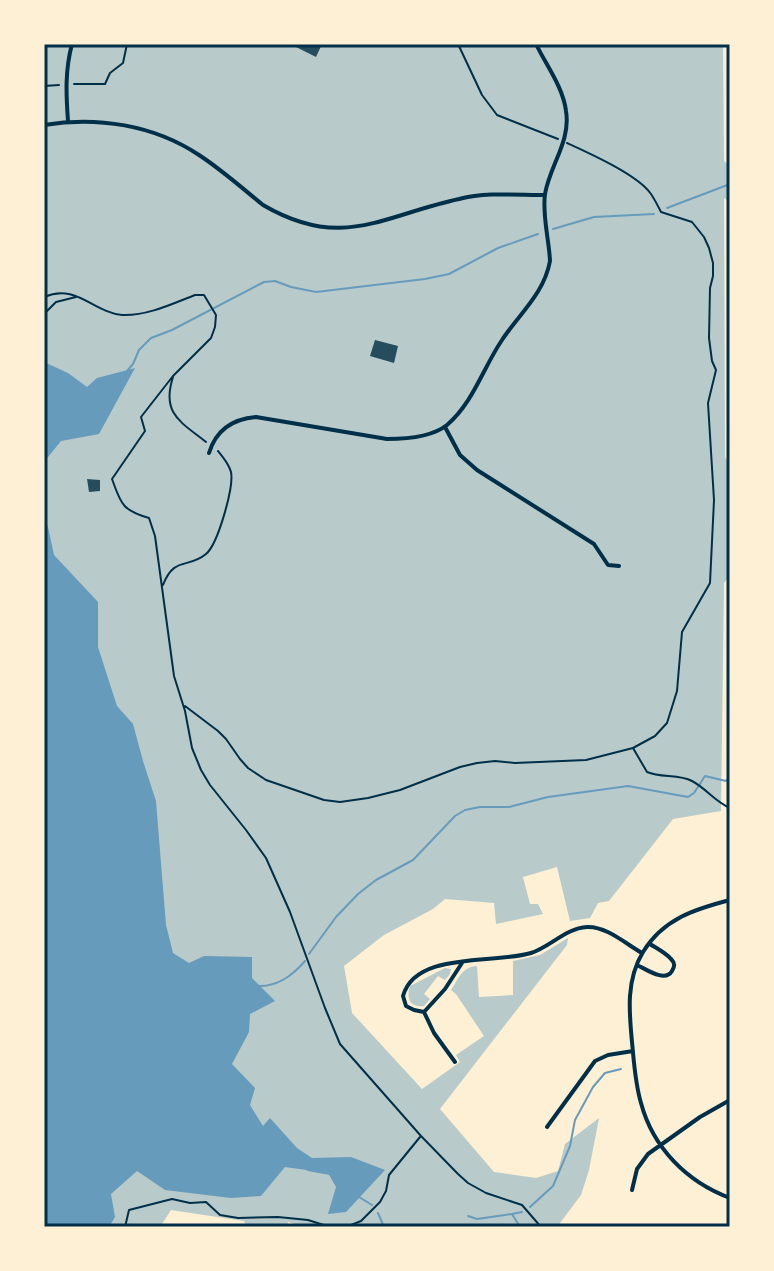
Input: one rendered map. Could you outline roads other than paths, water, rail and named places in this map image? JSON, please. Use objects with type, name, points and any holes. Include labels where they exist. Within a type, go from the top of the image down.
[{"type":"street","points":[[68,122],[66,84],[72,44]]},
{"type":"street","points":[[209,453],[211,445],[226,426],[246,418],[256,417],[387,439],[417,436],[445,427],[467,402],[502,339],[538,293],[550,261],[545,195],[564,141],[566,106],[536,44]]},
{"type":"street","points":[[44,125],[93,121],[124,125],[165,137],[199,155],[263,205],[286,217],[318,226],[353,228],[378,224],[461,198],[545,195]]},
{"type":"street","points":[[445,427],[460,455],[477,470],[594,544],[608,565],[619,566]]},
{"type":"street","points":[[730,900],[692,910],[666,925],[642,953],[632,979],[628,1006],[642,1106],[649,1124],[679,1167],[702,1185],[730,1198]]},
{"type":"street","points":[[424,1012],[406,1006],[403,996],[408,981],[429,968],[525,955],[587,927],[607,933],[642,953]]},
{"type":"street","points":[[637,965],[663,977],[673,970],[672,959],[650,944]]},
{"type":"street","points":[[424,1012],[445,989],[462,963]]},
{"type":"street","points":[[424,1012],[434,1033],[455,1062]]},
{"type":"street","points":[[547,1127],[595,1061],[614,1053],[633,1051]]},
{"type":"street","points":[[632,1190],[636,1173],[648,1154],[730,1100]]},
{"type":"water","points":[[44,362],[68,373],[87,387],[97,378],[135,368],[99,434],[61,441],[44,462]]},
{"type":"water","points":[[44,518],[54,555],[98,602],[98,647],[117,706],[133,724],[156,801],[166,925],[173,953],[189,963],[204,956],[252,957],[252,978],[275,1001],[250,1014],[249,1032],[232,1064],[255,1088],[250,1105],[263,1126],[270,1118],[297,1148],[312,1158],[351,1157],[385,1170],[346,1212],[328,1214],[336,1187],[328,1173],[285,1167],[261,1196],[231,1198],[165,1190],[137,1171],[111,1194],[115,1217],[109,1227],[44,1227]]},
{"type":"waterway","points":[[667,208],[730,184]]},
{"type":"waterway","points":[[553,229],[594,217],[654,214]]},
{"type":"waterway","points":[[127,371],[139,350],[151,338],[264,282],[275,281],[316,292],[425,279],[449,274],[498,248],[538,234]]},
{"type":"waterway","points":[[309,954],[336,917],[358,894],[376,880],[413,860],[455,816],[465,810],[509,807],[548,797],[628,786],[688,797],[705,776],[726,781],[730,776]]},
{"type":"waterway","points":[[259,986],[285,979],[305,961]]},
{"type":"waterway","points":[[530,1207],[553,1186],[570,1146],[575,1120],[593,1087],[605,1073],[621,1069]]},
{"type":"waterway","points":[[308,1170],[330,1174]]},
{"type":"waterway","points":[[359,1197],[372,1205]]},
{"type":"waterway","points":[[512,1214],[522,1212]]},
{"type":"waterway","points":[[378,1213],[384,1227]]},
{"type":"waterway","points":[[468,1216],[477,1219],[512,1214],[520,1227]]}]
